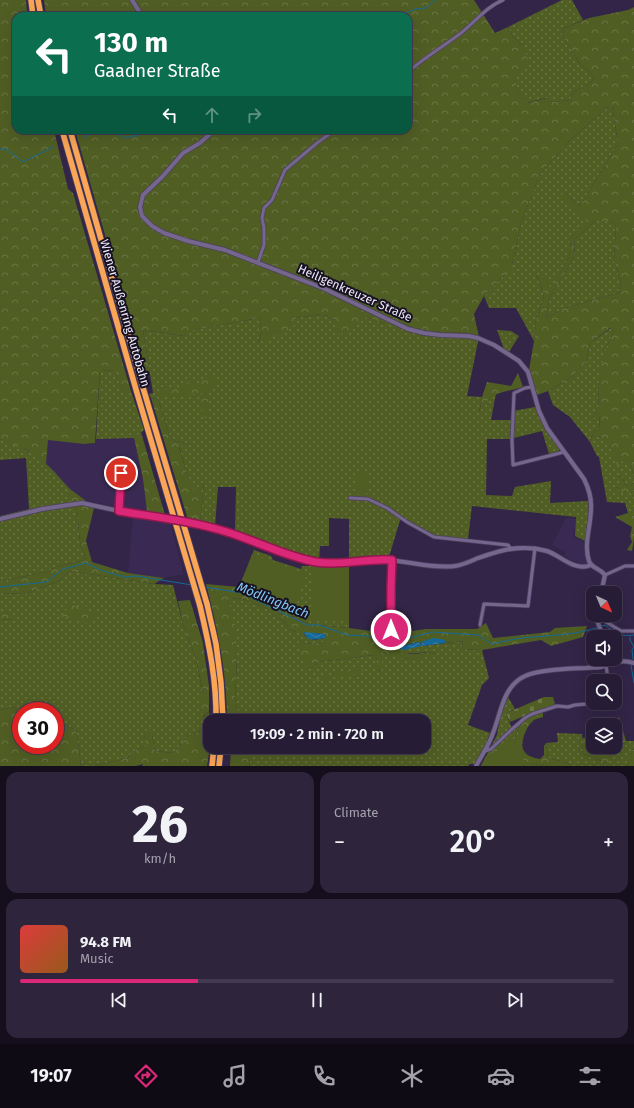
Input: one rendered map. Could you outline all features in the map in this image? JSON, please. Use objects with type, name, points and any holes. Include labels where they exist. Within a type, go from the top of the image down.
[{"type":"highway","points":[[31,0],[33,12]]},
{"type":"highway","points":[[38,0],[40,12]]},
{"type":"highway","name":"Wiener Außenring Autobahn","points":[[63,134],[200,606],[209,646],[214,683],[216,714]]},
{"type":"highway","name":"Wiener Außenring Autobahn","points":[[71,134],[144,391],[207,604],[219,663],[223,714]]},
{"type":"highway","points":[[212,766],[213,754]]},
{"type":"highway","points":[[219,766],[220,754]]},
{"type":"main road","points":[[132,0],[140,12]]},
{"type":"main road","name":"Heiligenkreuzer Straße","points":[[210,134],[200,143],[183,153],[163,176],[143,194],[140,207],[142,216],[152,226],[164,233],[188,241],[225,250],[258,262],[326,289],[408,329],[424,333],[478,338],[486,341],[519,361],[528,372],[543,420],[547,428],[584,479],[590,494],[592,505],[587,547],[591,565]]},
{"type":"main road","points":[[0,519],[76,503],[95,505],[119,511],[205,526],[227,532],[306,560],[335,563],[392,560],[441,568],[457,566],[510,547],[535,548],[547,551],[568,563],[587,568],[591,565],[605,575],[603,586]]},
{"type":"main road","points":[[622,661],[634,662]]},
{"type":"main road","points":[[476,766],[493,733],[507,692],[525,675],[606,666]]},
{"type":"street","points":[[412,69],[443,47],[491,6],[503,0]]},
{"type":"street","points":[[258,262],[264,244],[264,228],[262,218],[264,208],[272,200],[285,170],[329,134]]},
{"type":"street","points":[[532,387],[525,388],[514,393],[512,440],[513,465],[564,452]]},
{"type":"street","points":[[119,511],[121,473]]},
{"type":"street","points":[[350,498],[368,499],[387,508],[406,522],[434,537],[510,547]]},
{"type":"street","points":[[480,625],[484,604],[528,606],[535,548]]},
{"type":"street","points":[[391,630],[392,560]]},
{"type":"street","points":[[605,575],[625,566],[634,566]]},
{"type":"street","points":[[607,622],[621,631],[634,631]]},
{"type":"street","points":[[606,666],[607,674]]},
{"type":"street","points":[[485,751],[491,749],[525,718],[532,714],[557,706],[568,707],[586,704]]},
{"type":"shaded area","points":[[134,438],[143,479],[147,511],[124,509],[85,500],[70,489],[46,464],[48,440],[84,444],[95,443],[96,439]]},
{"type":"shaded area","points":[[133,516],[170,523],[184,575],[164,578],[128,573]]},
{"type":"shaded area","points":[[566,518],[576,519],[573,537],[585,543],[587,562],[585,565],[564,556],[566,552],[552,545]]},
{"type":"green space","points":[[0,0],[26,0],[27,12],[12,12],[12,134],[55,134],[68,189],[73,193],[131,391],[125,398],[115,371],[100,370],[95,443],[84,444],[48,440],[46,464],[27,450],[0,439]]},
{"type":"green space","points":[[44,0],[474,0],[495,33],[508,27],[513,37],[523,45],[529,63],[516,76],[516,87],[527,103],[547,98],[552,102],[570,100],[573,92],[591,83],[594,77],[579,63],[563,36],[562,29],[589,18],[628,10],[634,7],[634,475],[629,460],[623,461],[617,466],[615,457],[610,457],[611,449],[599,436],[590,442],[593,434],[599,429],[600,416],[591,419],[599,409],[598,386],[603,359],[614,331],[610,328],[590,343],[586,362],[571,378],[548,391],[537,395],[529,370],[536,320],[544,297],[536,275],[545,279],[551,288],[569,257],[571,238],[587,220],[562,195],[565,193],[580,206],[618,144],[612,105],[570,140],[540,174],[521,223],[512,265],[517,272],[504,275],[484,296],[474,314],[479,337],[469,333],[418,330],[392,319],[383,324],[367,317],[345,335],[337,332],[336,320],[321,314],[296,318],[293,328],[258,343],[262,331],[259,318],[188,331],[184,336],[143,330],[150,373],[144,371],[76,134],[412,134],[412,12],[46,12]],"holes":[[[595,221],[611,221],[616,225],[614,260],[621,283],[618,293],[565,308],[546,318],[549,299],[574,257],[575,239]]]},
{"type":"green space","points":[[562,0],[572,0],[583,20],[562,29],[563,36],[579,63],[594,77],[591,83],[573,92],[570,100],[552,102],[546,98],[526,103],[516,87],[516,76],[523,45],[513,37],[508,27]]},
{"type":"green space","points":[[612,105],[618,144],[580,206],[565,193],[577,210],[588,220],[571,238],[569,257],[551,289],[545,279],[536,276],[540,283],[544,297],[536,320],[534,341],[516,308],[489,308],[484,296],[512,265],[521,223],[540,174],[570,140]]},
{"type":"green space","points":[[595,221],[611,221],[616,225],[614,260],[621,283],[618,293],[565,308],[546,318],[549,299],[574,257],[575,239]]},
{"type":"green space","points":[[321,314],[336,320],[367,317],[383,324],[392,319],[418,330],[469,333],[479,337],[467,396],[482,397],[479,413],[486,401],[496,393],[491,420],[513,420],[513,411],[535,407],[547,432],[560,449],[558,452],[549,454],[542,431],[510,439],[487,439],[486,495],[512,496],[515,487],[551,481],[550,503],[588,501],[589,509],[585,541],[575,536],[576,517],[472,506],[468,539],[435,536],[401,517],[389,557],[349,560],[349,519],[329,518],[329,546],[320,546],[319,560],[305,558],[235,531],[236,487],[218,487],[215,526],[200,522],[204,483],[192,492],[179,446],[191,444],[175,441],[169,434],[158,399],[151,398],[149,394],[153,393],[143,330],[184,336],[187,331],[259,318],[262,331],[258,342],[296,318]]},
{"type":"green space","points":[[611,328],[614,331],[607,346],[598,386],[599,409],[592,418],[600,415],[599,429],[593,434],[590,441],[599,436],[619,459],[629,460],[634,475],[634,483],[627,487],[623,479],[619,476],[619,487],[614,488],[630,492],[634,489],[634,513],[628,513],[625,503],[607,502],[599,457],[597,456],[590,442],[570,417],[553,405],[548,391],[571,378],[586,362],[590,343]]},
{"type":"green space","points":[[497,330],[511,331],[519,336],[509,352],[504,349]]},
{"type":"green space","points":[[100,370],[115,371],[125,397],[131,391],[144,430],[134,438],[96,439]]},
{"type":"green space","points":[[518,373],[523,387],[495,395],[487,401],[479,414],[482,397],[487,382],[511,386]]},
{"type":"green space","points":[[214,375],[216,383],[208,391],[208,417],[205,418],[201,408],[202,393],[160,398],[157,394],[160,391],[182,386],[190,381],[196,386],[203,378]]},
{"type":"green space","points":[[151,398],[158,399],[169,434],[175,441],[192,444],[179,447],[192,491],[204,483],[200,522],[188,520]]},
{"type":"green space","points":[[141,432],[165,515],[147,511],[143,479],[134,438]]},
{"type":"green space","points":[[0,439],[33,453],[50,467],[70,489],[66,493],[77,511],[80,542],[86,560],[58,566],[47,572],[0,581],[0,516],[29,509],[26,458],[0,460]]},
{"type":"green space","points":[[358,473],[368,474],[366,495],[356,494]]},
{"type":"green space","points":[[619,476],[623,479],[627,487],[634,483],[634,489],[628,495],[613,488],[619,487]]},
{"type":"green space","points":[[70,489],[94,508],[86,541],[92,562],[128,573],[164,578],[154,584],[70,571],[59,581],[24,594],[0,593],[0,581],[47,572],[58,566],[86,560],[80,542],[77,511],[65,493]]},
{"type":"green space","points":[[628,513],[634,513],[634,539],[632,551],[627,550],[632,542],[630,536],[632,527],[615,517]]},
{"type":"green space","points":[[254,550],[271,556],[273,560],[301,569],[302,566],[349,566],[349,628],[308,624],[296,617],[279,614],[276,604],[239,587]]},
{"type":"green space","points":[[252,554],[307,574],[295,608],[241,587]]},
{"type":"green space","points":[[312,567],[347,567],[347,619],[312,619]]},
{"type":"green space","points":[[70,571],[154,584],[173,585],[183,624],[196,659],[203,693],[203,730],[188,736],[173,753],[155,751],[152,734],[144,734],[147,747],[133,751],[128,758],[94,766],[81,766],[77,733],[72,728],[64,725],[64,702],[12,702],[12,707],[0,710],[0,620],[12,619],[7,612],[0,612],[0,593],[24,594],[59,581]]},
{"type":"green space","points":[[206,584],[239,587],[276,604],[279,614],[296,617],[308,624],[392,634],[426,629],[477,629],[486,623],[493,638],[550,632],[555,628],[587,626],[583,637],[551,646],[541,640],[482,650],[462,649],[463,641],[445,643],[446,640],[418,642],[400,646],[398,649],[390,643],[387,643],[391,648],[401,653],[414,654],[433,652],[435,655],[417,659],[398,658],[382,652],[382,670],[377,671],[377,659],[374,655],[318,662],[312,668],[306,667],[299,647],[300,640],[305,644],[325,642],[325,634],[296,632],[288,629],[284,621],[273,616],[268,609],[243,599],[228,598],[236,629],[237,654],[235,704],[239,714],[227,714],[224,669]]},
{"type":"green space","points":[[228,598],[243,599],[268,609],[273,616],[284,621],[288,629],[296,632],[304,632],[305,636],[314,640],[325,638],[326,642],[305,644],[300,640],[312,668],[318,662],[374,655],[377,659],[377,671],[382,670],[382,652],[402,658],[414,658],[435,654],[433,652],[402,654],[392,650],[386,643],[390,643],[397,649],[402,646],[400,649],[420,646],[421,642],[422,646],[463,641],[462,649],[482,650],[489,678],[482,685],[468,725],[490,733],[483,751],[475,764],[470,764],[468,766],[249,766],[250,754],[431,754],[431,714],[239,714],[235,704],[237,654]]},
{"type":"green space","points":[[190,600],[203,643],[209,686],[209,711],[203,714],[202,717],[200,696],[203,692],[196,659],[183,624],[178,601]]},
{"type":"green space","points":[[85,603],[87,611],[97,612],[89,623],[62,617],[70,604],[81,608]]},
{"type":"green space","points":[[0,612],[7,612],[13,619],[0,620]]},
{"type":"green space","points":[[360,669],[364,670],[360,673],[317,682],[317,679],[337,673]]},
{"type":"green space","points":[[508,697],[515,709],[506,713],[512,729],[526,718],[517,731],[514,741],[528,763],[544,766],[481,766],[497,735],[502,709]]},
{"type":"green space","points":[[544,697],[553,697],[555,705],[541,709],[510,722],[506,713]]},
{"type":"green space","points":[[12,707],[12,754],[64,754],[64,725],[72,728],[77,733],[81,766],[0,766],[0,710]]},
{"type":"green space","points":[[543,711],[543,717],[534,720],[526,731],[522,744],[524,751],[531,757],[540,759],[544,755],[544,746],[546,743],[548,758],[568,763],[571,766],[544,766],[528,763],[521,758],[514,741],[517,731],[526,718]]},
{"type":"green space","points":[[622,727],[626,741],[622,745]]},
{"type":"green space","points":[[147,730],[152,734],[155,751],[173,753],[188,736],[203,730],[203,754],[209,754],[207,766],[142,766],[143,764],[136,766],[94,766],[128,758],[133,751],[146,747],[144,734]]},
{"type":"green space","points":[[557,733],[582,734],[583,754],[602,761],[607,766],[571,766],[568,763],[548,758],[546,743],[558,742]]},
{"type":"green space","points":[[582,738],[586,738],[586,754],[612,754],[609,757],[609,766],[602,761],[583,754]]},
{"type":"green space","points":[[504,741],[496,752],[484,760],[501,742]]},
{"type":"green space","points":[[504,741],[514,741],[521,758],[527,762],[544,766],[481,766],[484,760],[496,752]]},
{"type":"green space","points":[[626,741],[634,741],[634,748],[627,765],[628,766],[609,766],[609,757],[612,754],[622,754],[622,745]]},
{"type":"green space","points":[[634,748],[634,766],[628,766],[627,765]]},
{"type":"green space","points":[[231,754],[250,754],[249,766],[230,766]]},
{"type":"water","points":[[304,632],[325,634],[325,638],[310,639],[307,638]]},
{"type":"water","points":[[433,638],[446,640],[445,643],[422,646],[421,642]]},
{"type":"water","points":[[418,642],[421,646],[404,650],[400,649],[402,646]]},
{"type":"waterway","points":[[408,12],[416,9],[426,8],[435,0]]},
{"type":"waterway","points":[[84,137],[93,134]]},
{"type":"waterway","points":[[116,134],[125,138],[140,134]]},
{"type":"waterway","points":[[0,149],[6,149],[23,162],[53,147]]},
{"type":"waterway","name":"Mödlingbach","points":[[0,587],[46,582],[63,569],[86,563],[103,571],[125,577],[136,576],[192,585]]},
{"type":"waterway","name":"Mödlingbach","points":[[205,587],[242,593],[307,625],[319,625],[347,635],[367,636],[398,641],[432,632],[478,635],[492,644],[518,638],[571,634],[599,627]]},
{"type":"waterway","name":"Mödlingbach","points":[[602,626],[605,625],[621,635],[634,635]]},
{"type":"waterway","points":[[630,637],[634,647],[632,650],[633,659]]},
{"type":"waterway","points":[[631,665],[634,683]]},
{"type":"route","points":[[121,473],[119,511],[205,526],[236,535],[306,560],[335,563],[392,560],[391,630]]}]
